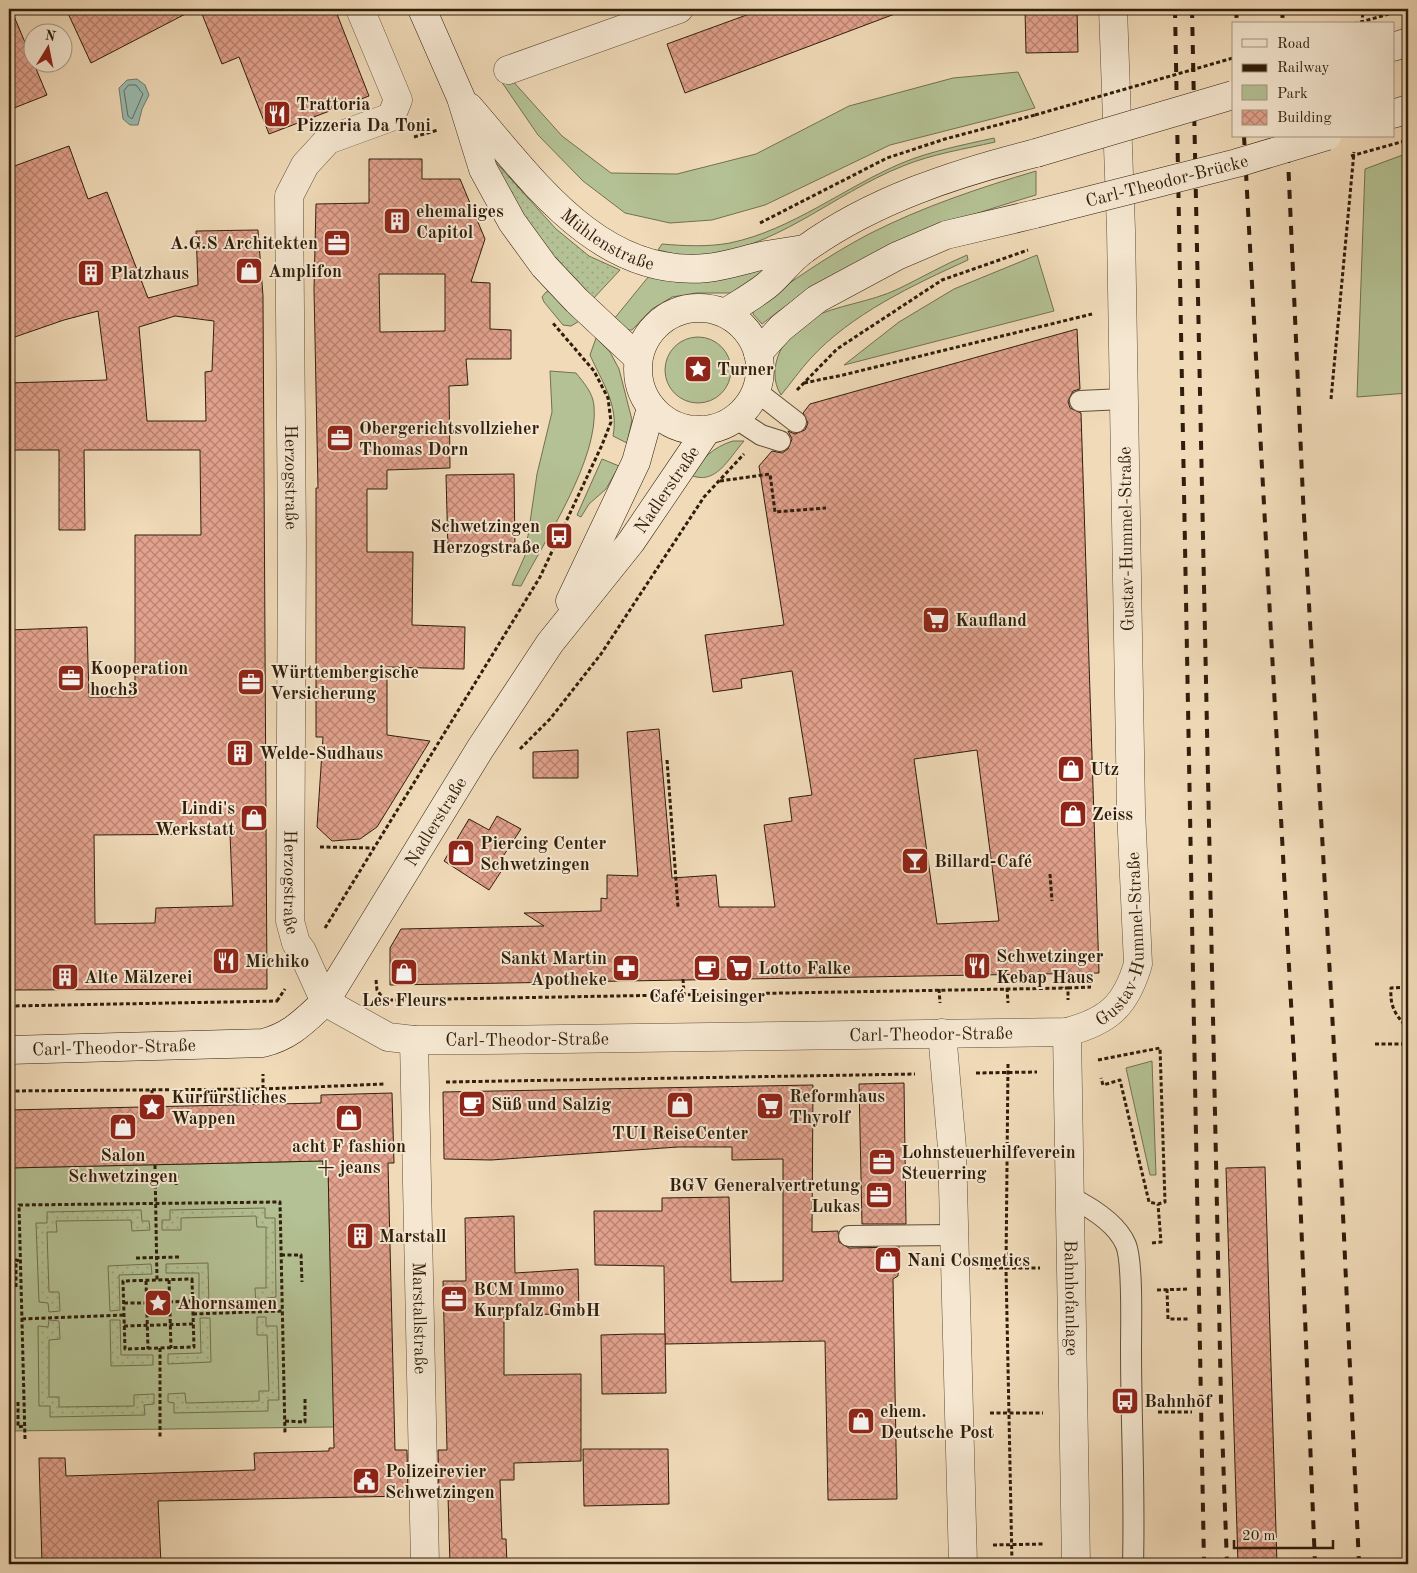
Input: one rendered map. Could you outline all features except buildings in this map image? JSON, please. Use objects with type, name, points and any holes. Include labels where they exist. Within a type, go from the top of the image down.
[{"type":"street","name":"Herzogstraße","points":[[325,1002],[302,951],[296,943],[290,921],[292,556],[289,196],[305,165],[328,140],[391,117],[398,100],[360,9]]},
{"type":"street","name":"Mühlenstraße","points":[[422,9],[461,98],[483,170],[512,222],[544,266],[577,301],[638,358]]},
{"type":"street","points":[[508,70],[679,9]]},
{"type":"street","name":"Gustav-Hummel-Straße","points":[[1067,1032],[1088,1027],[1112,1012],[1122,1002],[1132,987],[1138,964],[1131,810],[1122,307],[1113,9]]},
{"type":"street","points":[[1394,47],[1408,42]]},
{"type":"street","points":[[725,313],[767,285],[804,249],[854,219],[924,188],[977,168],[1036,153],[1232,94]]},
{"type":"street","name":"Mühlenstraße","points":[[461,98],[546,196],[582,228],[608,246],[640,261],[672,268],[706,268],[804,249]]},
{"type":"street","points":[[1394,114],[1408,109]]},
{"type":"street","name":"Carl-Theodor-Brücke","points":[[758,353],[781,328],[817,299],[897,256],[946,235],[1237,163],[1320,138]]},
{"type":"street","points":[[688,308],[707,308],[725,313],[746,330],[758,353],[760,373],[756,391],[747,407],[722,426],[707,430],[686,429],[667,421],[651,408],[642,393],[638,375],[638,358],[644,340],[656,325],[671,314],[688,308]]},
{"type":"street","name":"Nadlerstraße","points":[[550,642],[636,462],[651,408]]},
{"type":"street","name":"Nadlerstraße","points":[[325,1002],[470,766],[550,642],[631,542],[707,430]]},
{"type":"street","name":"Carl-Theodor-Straße","points":[[9,1050],[263,1043],[279,1039],[293,1032],[325,1002],[388,1037],[414,1040],[1067,1032]]},
{"type":"street","name":"Bahnhofanlage","points":[[1067,1032],[1076,1554]]},
{"type":"street","points":[[942,1033],[952,1148],[963,1554]]},
{"type":"street","name":"Marstallstraße","points":[[414,1040],[425,1564]]},
{"type":"lane","points":[[756,391],[796,422]]},
{"type":"lane","points":[[1080,400],[1124,399]]},
{"type":"lane","points":[[734,418],[761,435],[780,441]]},
{"type":"lane","points":[[1070,1197],[1090,1207],[1106,1219],[1126,1245],[1131,1324],[1133,1564]]},
{"type":"lane","points":[[849,1236],[955,1235]]},
{"type":"path","points":[[1362,22],[1363,9]]},
{"type":"path","points":[[1361,22],[1406,9]]},
{"type":"path","points":[[756,225],[887,158],[1232,58]]},
{"type":"path","points":[[416,138],[444,127]]},
{"type":"path","points":[[1331,400],[1355,146]]},
{"type":"path","points":[[1029,250],[942,280],[837,349],[803,383],[843,376],[1122,307]]},
{"type":"path","points":[[9,1006],[277,1001],[285,991],[284,973],[302,951],[314,931],[326,928],[540,577],[602,445],[610,422],[608,398],[594,371],[571,346]]},
{"type":"path","points":[[518,751],[550,719],[600,654],[704,498],[746,452]]},
{"type":"path","points":[[719,481],[770,474],[775,512],[826,508]]},
{"type":"path","points":[[667,760],[678,907]]},
{"type":"path","points":[[290,847],[374,848]]},
{"type":"path","points":[[1050,874],[1052,901]]},
{"type":"path","points":[[375,971],[377,990],[385,1000],[1068,988],[1067,1032]]},
{"type":"path","points":[[1062,974],[1062,988]]},
{"type":"path","points":[[683,979],[684,995]]},
{"type":"path","points":[[1375,1044],[1406,1044],[1405,1025],[1393,1012],[1391,988],[1408,987]]},
{"type":"path","points":[[1007,988],[1006,1268],[1012,1564]]},
{"type":"path","points":[[1098,1060],[1160,1048],[1164,1202],[1158,1204],[1149,1202],[1120,1080],[1103,1085],[1100,1076]]},
{"type":"path","points":[[9,1091],[152,1090],[414,1083],[1068,1071]]},
{"type":"path","points":[[152,1090],[152,1106]]},
{"type":"path","points":[[155,1165],[157,1280]]},
{"type":"path","points":[[156,1176],[177,1176],[176,1188]]},
{"type":"path","points":[[25,1439],[19,1205],[280,1202],[285,1434]]},
{"type":"path","points":[[1158,1204],[1160,1231]]},
{"type":"path","points":[[281,1255],[301,1255],[302,1282]]},
{"type":"path","points":[[136,1258],[180,1257]]},
{"type":"path","points":[[16,1287],[16,1260],[20,1261]]},
{"type":"path","points":[[956,1268],[1071,1268]]},
{"type":"path","points":[[192,1279],[194,1347],[124,1350],[124,1281],[168,1280],[192,1279]]},
{"type":"path","points":[[168,1280],[171,1348]]},
{"type":"path","points":[[146,1281],[148,1349]]},
{"type":"path","points":[[1189,1289],[1169,1289],[1168,1319],[1190,1319]]},
{"type":"path","points":[[169,1302],[193,1300]]},
{"type":"path","points":[[124,1304],[147,1303]]},
{"type":"path","points":[[193,1314],[282,1311]]},
{"type":"path","points":[[22,1318],[124,1315]]},
{"type":"path","points":[[124,1326],[193,1324]]},
{"type":"path","points":[[160,1348],[160,1437]]},
{"type":"path","points":[[285,1421],[305,1422],[305,1397]]},
{"type":"path","points":[[18,1402],[18,1427],[25,1426]]},
{"type":"path","points":[[959,1413],[1073,1412]]},
{"type":"path","points":[[1150,1412],[1192,1412]]},
{"type":"path","points":[[963,1554],[1012,1544],[1076,1554]]},
{"type":"path","points":[[314,1564],[317,1561],[325,1564]]},
{"type":"green space","points":[[1018,72],[1035,108],[890,145],[765,205],[712,220],[670,223],[625,213],[583,181],[538,135],[501,81],[511,79],[562,136],[611,173],[677,174],[756,154],[849,106],[953,78]]},
{"type":"green space","points":[[994,138],[995,142],[937,155],[903,166],[852,191],[777,233],[751,244],[724,252],[695,256],[658,250],[662,244],[713,245],[753,237],[797,218],[902,163],[936,152]]},
{"type":"green space","points":[[1408,153],[1408,393],[1357,397],[1365,169]]},
{"type":"green space","points":[[491,157],[556,229],[589,256],[620,270],[592,300],[556,262],[533,232]]},
{"type":"green space","points":[[1036,171],[1036,195],[928,231],[858,262],[793,301],[762,324],[753,314],[754,308],[782,288],[869,234],[909,215],[951,199]]},
{"type":"green space","points":[[967,255],[968,260],[905,290],[844,328],[810,359],[781,395],[776,385],[776,362],[786,341],[802,324],[821,314],[898,289]]},
{"type":"green space","points":[[1037,255],[1054,311],[844,365],[899,322],[954,289]]},
{"type":"green space","points":[[767,266],[770,270],[733,293],[696,293],[672,297],[652,309],[632,330],[627,330],[614,319],[649,276],[694,281],[723,279],[752,272]]},
{"type":"green space","points":[[552,291],[581,320],[571,326],[563,325],[542,297],[546,292]]},
{"type":"green space","points":[[691,337],[705,337],[717,342],[726,351],[731,363],[729,383],[722,394],[705,403],[691,403],[679,398],[670,389],[665,377],[665,363],[670,351],[679,342]]},
{"type":"green space","points":[[596,338],[610,352],[619,369],[632,420],[627,443],[613,436],[614,414],[612,404],[590,355]]},
{"type":"green space","points":[[550,371],[576,373],[590,392],[593,401],[593,427],[580,474],[569,498],[521,586],[512,585],[527,551],[523,551],[528,536],[537,474],[552,412]]},
{"type":"green space","points":[[733,441],[744,441],[721,469],[707,477],[690,475],[708,454]]},
{"type":"green space","points":[[602,459],[619,466],[606,489],[589,504],[581,517],[577,515]]},
{"type":"green space","points":[[1152,1061],[1156,1175],[1150,1175],[1126,1068]]},
{"type":"green space","points":[[323,1161],[323,1165],[328,1165],[334,1427],[9,1431],[9,1168]]},
{"type":"green space","points":[[265,1208],[265,1218],[275,1218],[276,1297],[268,1298],[268,1307],[256,1307],[255,1288],[266,1288],[266,1227],[257,1227],[256,1216],[181,1218],[181,1230],[162,1230],[162,1220],[170,1220],[170,1210]]},
{"type":"green space","points":[[141,1210],[142,1221],[149,1221],[150,1230],[132,1231],[131,1220],[56,1221],[57,1232],[47,1232],[49,1292],[59,1292],[60,1311],[49,1312],[48,1303],[39,1302],[36,1223],[47,1223],[47,1212]]},
{"type":"green space","points":[[208,1263],[209,1308],[199,1308],[199,1273],[166,1273],[166,1264]]},
{"type":"green space","points":[[151,1264],[152,1274],[119,1275],[120,1310],[110,1311],[108,1266]]},
{"type":"green space","points":[[257,1317],[266,1317],[266,1326],[277,1326],[279,1400],[268,1400],[268,1411],[174,1413],[174,1403],[168,1402],[168,1394],[185,1393],[186,1403],[259,1401],[259,1391],[269,1391],[267,1335],[257,1335]]},
{"type":"green space","points":[[200,1318],[210,1318],[211,1362],[168,1364],[168,1354],[201,1353]]},
{"type":"green space","points":[[49,1320],[59,1321],[60,1339],[49,1340],[49,1397],[59,1397],[59,1407],[134,1406],[134,1395],[154,1394],[154,1404],[144,1405],[145,1415],[50,1417],[50,1406],[39,1406],[38,1326],[48,1327]]},
{"type":"green space","points":[[110,1320],[120,1320],[121,1355],[153,1355],[153,1365],[111,1366]]},
{"type":"water","points":[[137,79],[145,85],[149,95],[142,109],[138,125],[130,125],[123,119],[119,88],[127,80]]},
{"type":"railway","points":[[1175,9],[1204,1564]]},
{"type":"railway","points":[[1192,9],[1221,1401],[1227,1564]]},
{"type":"railway","points":[[1236,9],[1237,22]]},
{"type":"railway","points":[[1282,9],[1283,22]]},
{"type":"railway","points":[[1244,138],[1296,1095],[1315,1564]]},
{"type":"railway","points":[[1287,138],[1303,498],[1341,1171],[1359,1564]]},
{"type":"place","name":"Trattoria Pizzeria Da Toni","points":[[277,114]]},
{"type":"place","name":"ehemaliges Capitol","points":[[397,221]]},
{"type":"place","name":"A.G.S Architekten","points":[[337,243]]},
{"type":"place","name":"Amplifon","points":[[249,271]]},
{"type":"place","name":"Platzhaus","points":[[91,273]]},
{"type":"place","name":"Turner","points":[[698,369]]},
{"type":"place","name":"Obergerichtsvollzieher Thomas Dorn","points":[[340,438]]},
{"type":"place","name":"Schwetzingen Herzogstraße","points":[[559,536]]},
{"type":"place","name":"Kaufland","points":[[936,620]]},
{"type":"place","name":"Kooperation hoch3","points":[[71,678]]},
{"type":"place","name":"Württembergische Versicherung","points":[[251,682]]},
{"type":"place","name":"Welde-Sudhaus","points":[[240,753]]},
{"type":"place","name":"Utz","points":[[1071,769]]},
{"type":"place","name":"Zeiss","points":[[1073,814]]},
{"type":"place","name":"Lindi's Werkstatt","points":[[254,818]]},
{"type":"place","name":"Piercing Center Schwetzingen","points":[[461,853]]},
{"type":"place","name":"Billard-Café","points":[[915,861]]},
{"type":"place","name":"Michiko","points":[[226,961]]},
{"type":"place","name":"Schwetzinger Kebap Haus","points":[[977,966]]},
{"type":"place","name":"Sankt Martin Apotheke","points":[[626,968]]},
{"type":"place","name":"Café Leisinger","points":[[707,968]]},
{"type":"place","name":"Lotto Falke","points":[[739,968]]},
{"type":"place","name":"Les Fleurs","points":[[404,972]]},
{"type":"place","name":"Alte Mälzerei","points":[[65,977]]},
{"type":"place","name":"Süß und Salzig","points":[[472,1104]]},
{"type":"place","name":"TUI ReiseCenter","points":[[680,1105]]},
{"type":"place","name":"Reformhaus Thyrolf","points":[[770,1106]]},
{"type":"place","name":"Kurfürstliches Wappen","points":[[152,1107]]},
{"type":"place","name":"acht F fashion + jeans","points":[[349,1118]]},
{"type":"place","name":"Salon Schwetzingen","points":[[123,1127]]},
{"type":"place","name":"Lohnsteuerhilfeverein Steuerring","points":[[882,1162]]},
{"type":"place","name":"BGV Generalvertretung Lukas","points":[[879,1195]]},
{"type":"place","name":"Marstall","points":[[360,1236]]},
{"type":"place","name":"Nani Cosmetics","points":[[888,1260]]},
{"type":"place","name":"BCM Immo Kurpfalz GmbH","points":[[454,1299]]},
{"type":"place","name":"Ahornsamen","points":[[158,1303]]},
{"type":"place","name":"Bahnhof","points":[[1125,1401]]},
{"type":"place","name":"ehem. Deutsche Post","points":[[861,1421]]},
{"type":"place","name":"Polizeirevier Schwetzingen","points":[[366,1481]]}]
